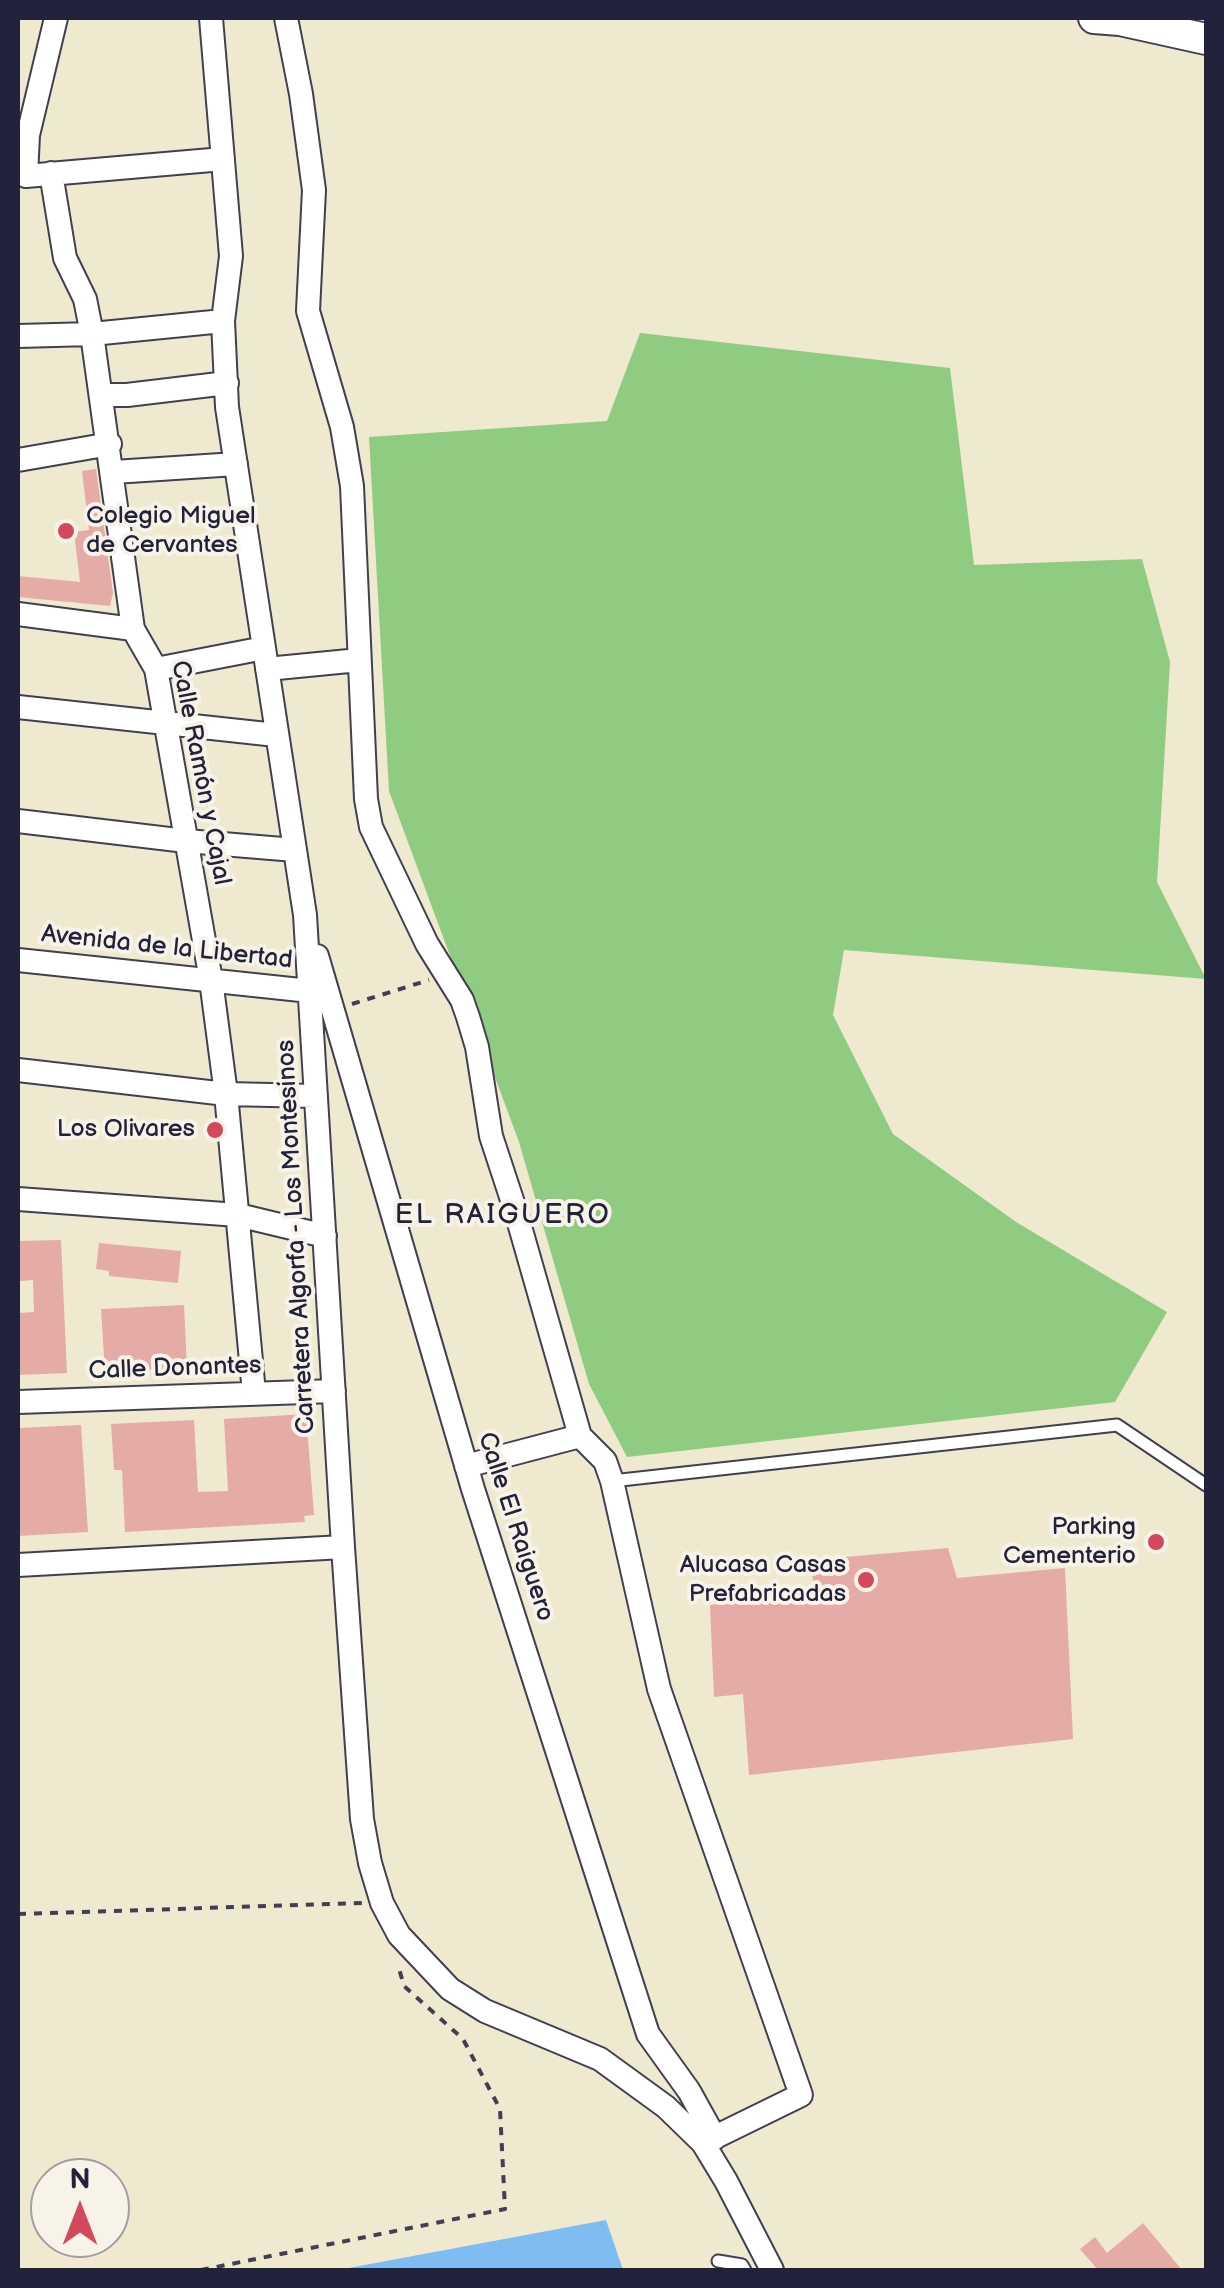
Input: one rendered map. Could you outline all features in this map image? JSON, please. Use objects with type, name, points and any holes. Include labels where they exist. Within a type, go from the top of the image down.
[{"type":"main road","points":[[1094,18],[1120,20],[1206,40]]},
{"type":"street","points":[[56,18],[28,135],[26,176],[223,159]]},
{"type":"street","name":"Carretera Algorfa - Los Montesinos","points":[[210,18],[232,256],[223,321],[227,407],[305,915],[362,1819],[370,1863],[382,1902],[399,1935],[450,1989],[485,2011],[600,2059],[709,2141],[772,2270]]},
{"type":"street","points":[[286,18],[302,94],[314,190],[308,311],[342,428],[352,486],[366,799],[371,827],[427,944],[468,1017],[491,1136],[580,1436],[604,1461],[612,1481],[659,1689],[801,2095],[709,2141]]},
{"type":"street","name":"Calle Ramón y Cajal","points":[[51,173],[66,258],[85,298],[110,444],[133,628],[156,668],[211,980],[226,1094],[254,1393]]},
{"type":"street","points":[[18,336],[92,334],[223,321]]},
{"type":"street","points":[[102,394],[127,395],[227,383]]},
{"type":"street","points":[[18,460],[110,444]]},
{"type":"street","points":[[114,472],[236,464]]},
{"type":"street","points":[[18,614],[133,628]]},
{"type":"street","points":[[156,668],[266,659],[359,660]]},
{"type":"street","points":[[18,707],[276,735]]},
{"type":"street","points":[[18,821],[186,842],[295,850]]},
{"type":"street","name":"Calle El Raiguero","points":[[305,915],[466,1466],[648,2034],[689,2091],[709,2141]]},
{"type":"street","name":"Avenida de la Libertad","points":[[18,960],[310,991]]},
{"type":"street","points":[[18,1070],[226,1094],[316,1096]]},
{"type":"street","points":[[18,1199],[238,1214],[325,1236]]},
{"type":"street","name":"Calle Donantes","points":[[18,1402],[334,1391]]},
{"type":"street","points":[[466,1466],[580,1436]]},
{"type":"street","points":[[18,1564],[344,1546]]},
{"type":"lane","points":[[612,1481],[1117,1426],[1206,1485]]},
{"type":"lane","points":[[718,2261],[742,2265],[745,2270]]},
{"type":"path","points":[[333,1010],[445,974]]},
{"type":"path","points":[[18,1914],[382,1902]]},
{"type":"path","points":[[200,2270],[505,2209],[500,2109],[463,2039],[404,1986],[394,1951]]},
{"type":"green space","points":[[640,333],[950,368],[974,565],[1142,559],[1170,662],[1157,882],[1206,979],[844,950],[833,1015],[893,1134],[1016,1222],[1167,1312],[1115,1402],[627,1457],[589,1384],[519,1142],[389,791],[369,437],[607,421]]},
{"type":"water","points":[[606,2220],[623,2270],[338,2270]]},
{"type":"building","points":[[96,469],[113,593],[110,606],[18,597],[18,576],[80,582],[74,532],[89,530],[82,471]]},
{"type":"building","points":[[61,1240],[67,1373],[18,1375],[18,1313],[34,1312],[33,1280],[20,1281],[18,1273],[18,1241]]},
{"type":"building","points":[[99,1243],[181,1251],[178,1283],[109,1276],[109,1271],[96,1269]]},
{"type":"building","points":[[184,1305],[187,1368],[105,1372],[101,1309]]},
{"type":"building","points":[[306,1414],[314,1515],[304,1516],[305,1522],[125,1532],[122,1470],[114,1470],[111,1424],[194,1420],[198,1492],[228,1491],[224,1419]]},
{"type":"building","points":[[81,1425],[88,1532],[18,1536],[18,1428]]},
{"type":"building","points":[[948,1548],[957,1578],[1065,1568],[1073,1739],[749,1775],[743,1694],[714,1697],[710,1605],[814,1591],[811,1560]]},
{"type":"building","points":[[1143,2223],[1182,2270],[1098,2270],[1080,2249],[1095,2237],[1107,2253]]},
{"type":"place","name":"Colegio Miguel de Cervantes","points":[[66,531]]},
{"type":"place","name":"Los Olivares","points":[[215,1130]]},
{"type":"place","name":"Parking Cementerio","points":[[1156,1542]]},
{"type":"place","name":"Alucasa Casas Prefabricadas","points":[[866,1580]]},
{"type":"district","name":"EL RAIGUERO","points":[[503,1216]]}]
